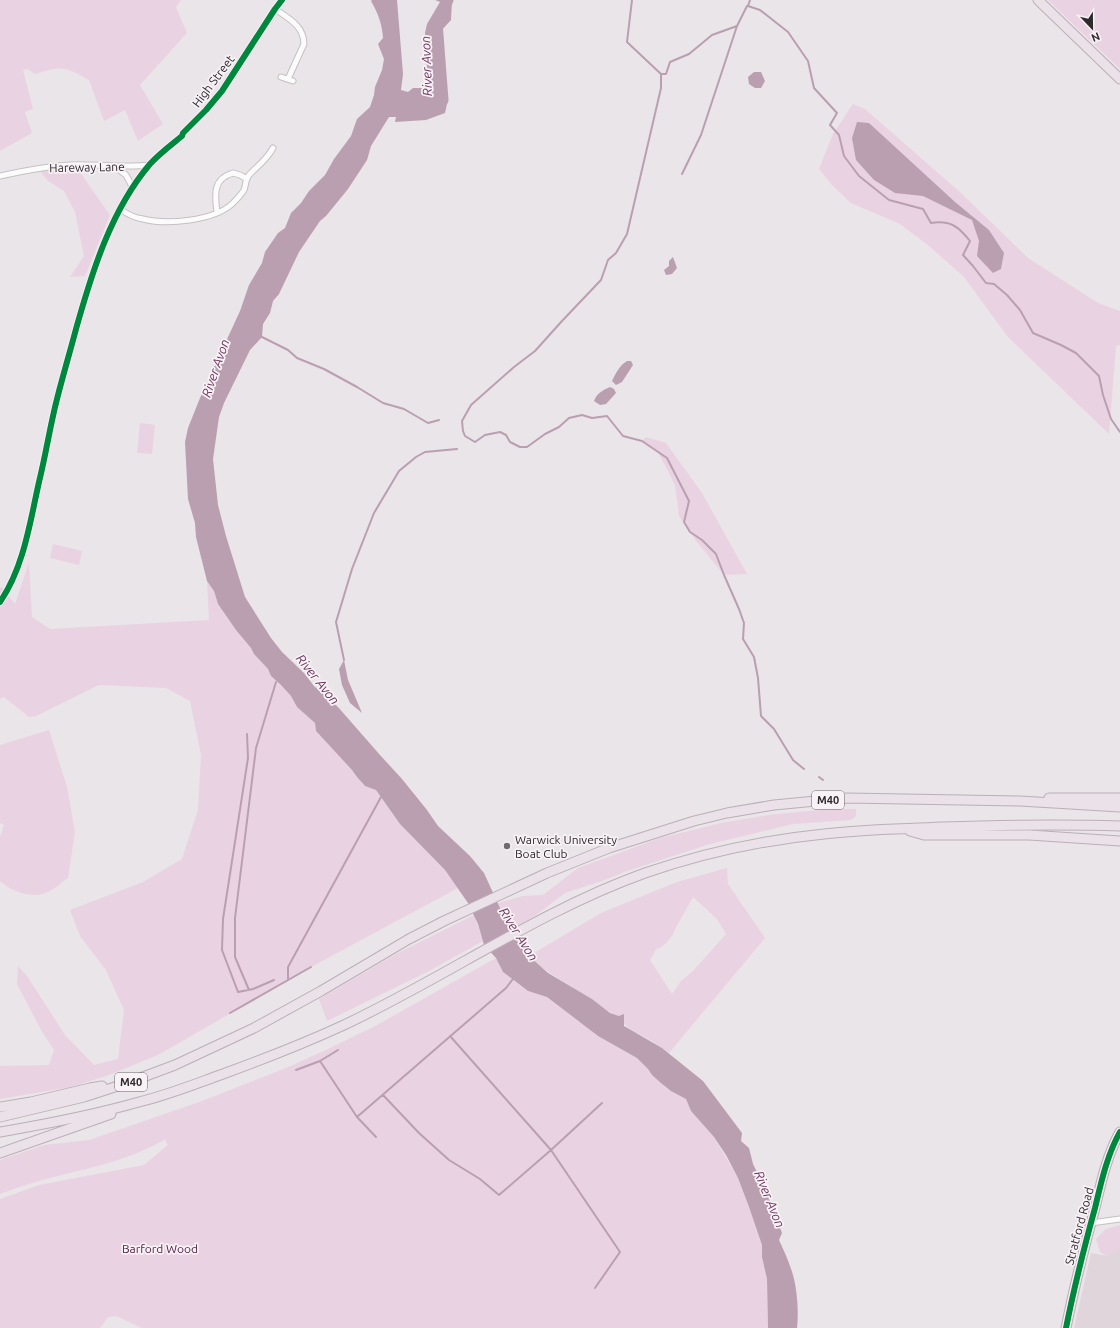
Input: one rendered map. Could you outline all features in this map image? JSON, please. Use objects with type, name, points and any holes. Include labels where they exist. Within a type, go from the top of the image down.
[{"type":"highway","points":[[1038,0],[1120,79]]},
{"type":"highway","name":"M40","points":[[1020,801],[1061,797],[1120,798]]},
{"type":"highway","name":"M40","points":[[0,1116],[58,1104],[127,1083],[175,1065],[254,1028],[444,921],[547,873],[609,848],[660,831],[727,813],[774,805],[854,798],[1020,801],[1120,807]]},
{"type":"highway","name":"M40","points":[[0,1153],[60,1131],[94,1121],[285,1050],[344,1025],[562,909],[633,878],[706,855],[760,843],[825,834],[900,829],[1026,825],[1120,826]]},
{"type":"highway","name":"M40","points":[[900,829],[924,835],[1029,835],[1120,840]]},
{"type":"highway","name":"M40","points":[[0,1107],[37,1101],[90,1088],[127,1083]]},
{"type":"highway","name":"M40","points":[[0,1132],[51,1123],[142,1102]]},
{"type":"highway","name":"Stratford Road","points":[[1066,1328],[1107,1163],[1120,1132]]},
{"type":"street","name":"High Street","points":[[0,602],[10,586],[20,560],[57,400],[80,314],[110,228],[133,188],[150,164],[164,150],[182,136],[183,133],[211,104],[232,77],[275,8],[282,0]]},
{"type":"street","points":[[275,8],[300,29],[304,38],[304,44],[290,80],[281,77]]},
{"type":"street","points":[[120,209],[139,218],[160,221],[189,220],[224,210],[236,200],[242,192],[247,179],[266,159],[273,148]]},
{"type":"street","name":"Hareway Lane","points":[[0,176],[38,168],[63,166],[98,165],[131,167],[150,164]]},
{"type":"street","points":[[115,166],[126,175],[133,188]]},
{"type":"street","points":[[217,212],[215,192],[220,182],[233,173],[247,179]]},
{"type":"street","points":[[1091,1223],[1120,1219]]},
{"type":"shaded area","points":[[1120,1246],[1120,1328],[1074,1328],[1091,1253],[1107,1256]]},
{"type":"green space","points":[[0,0],[181,0],[176,7],[187,33],[140,85],[163,124],[138,141],[125,110],[104,121],[89,80],[74,72],[63,69],[35,74],[27,69],[23,70],[33,109],[25,112],[32,133],[0,151]]},
{"type":"green space","points":[[1048,0],[1120,0],[1120,69]]},
{"type":"green space","points":[[853,104],[865,109],[961,193],[1028,258],[1098,303],[1120,311],[1120,345],[1116,346],[1109,434],[1008,337],[964,277],[928,245],[900,224],[851,203],[832,185],[819,169],[833,134]]},
{"type":"green space","points":[[77,168],[110,215],[85,276],[70,277],[84,256],[75,212],[64,191],[48,181],[40,171]]},
{"type":"green space","points":[[140,423],[155,425],[152,454],[137,453]]},
{"type":"green space","points":[[646,437],[666,443],[702,493],[747,574],[724,575],[697,542],[679,516],[675,485],[658,452],[642,441]]},
{"type":"green space","points":[[53,544],[82,551],[79,565],[50,558]]},
{"type":"green space","points":[[29,563],[32,617],[50,629],[209,620],[207,580],[214,591],[218,604],[254,654],[268,669],[271,676],[291,696],[297,707],[315,723],[316,731],[365,786],[376,790],[400,824],[445,870],[458,888],[311,967],[158,1055],[109,1075],[71,1087],[0,1099],[0,1066],[49,1065],[54,1050],[41,1030],[17,984],[18,966],[27,976],[65,1035],[94,1065],[118,1059],[124,1010],[106,970],[80,936],[70,910],[143,882],[182,859],[198,810],[201,755],[190,701],[166,688],[99,685],[36,716],[29,717],[4,697],[0,699],[0,588],[2,587],[15,604]]},
{"type":"green space","points":[[49,730],[67,787],[75,832],[68,878],[44,894],[30,895],[17,891],[0,881],[0,837],[4,825],[0,823],[0,745]]},
{"type":"green space","points":[[829,809],[856,809],[856,816],[851,820],[793,824],[710,844],[627,871],[565,893],[536,915],[510,930],[498,903],[523,896],[543,895],[578,868],[660,838],[721,823],[768,815]]},
{"type":"green space","points":[[727,868],[728,884],[765,938],[669,1053],[628,1028],[619,1016],[607,1010],[551,974],[529,956],[601,913],[677,882]],"holes":[[[693,897],[717,919],[726,934],[693,971],[681,981],[672,994],[650,960],[656,949],[665,944],[670,938]]]},
{"type":"green space","points":[[474,915],[483,941],[429,971],[327,1021],[319,999],[394,955]]},
{"type":"green space","name":"Barford Wood","points":[[496,958],[503,972],[518,984],[528,991],[547,997],[598,1036],[637,1058],[652,1075],[686,1099],[691,1111],[714,1137],[738,1178],[762,1245],[762,1257],[767,1279],[768,1328],[142,1328],[116,1316],[108,1317],[100,1328],[0,1328],[0,1199],[39,1185],[144,1165],[168,1145],[166,1139],[117,1160],[28,1184],[0,1194],[0,1160],[44,1145],[89,1140],[202,1101],[286,1068],[377,1025]]},
{"type":"green space","points":[[1120,1225],[1120,1248],[1107,1256],[1100,1252],[1096,1239],[1106,1229]]},
{"type":"water","points":[[397,0],[403,74],[401,90],[408,92],[413,88],[423,88],[429,86],[425,33],[427,24],[440,2],[435,0],[452,0],[451,20],[440,32],[437,44],[441,69],[438,84],[447,97],[445,113],[426,120],[395,122],[396,117],[389,117],[371,146],[367,160],[348,189],[326,216],[320,221],[299,252],[279,294],[273,301],[270,313],[263,324],[262,337],[250,350],[224,403],[219,417],[213,459],[218,505],[245,597],[271,638],[282,652],[304,673],[314,686],[338,707],[402,779],[438,826],[470,856],[484,873],[510,930],[529,956],[548,973],[592,999],[610,1013],[619,1016],[624,1014],[624,1026],[662,1048],[703,1081],[742,1133],[741,1141],[749,1148],[753,1164],[766,1191],[782,1233],[779,1240],[788,1259],[796,1288],[798,1305],[797,1328],[768,1328],[767,1279],[762,1257],[762,1245],[749,1207],[738,1178],[726,1155],[714,1137],[691,1111],[686,1099],[671,1091],[661,1083],[637,1058],[598,1036],[547,997],[528,991],[503,972],[496,958],[484,945],[478,924],[468,903],[445,870],[400,824],[376,790],[365,786],[316,731],[315,723],[297,707],[291,696],[271,676],[268,669],[254,654],[236,630],[218,604],[214,591],[207,581],[196,537],[195,523],[188,499],[185,442],[188,428],[200,398],[240,311],[249,285],[262,263],[265,252],[278,233],[285,228],[291,213],[301,203],[309,191],[325,175],[334,159],[351,136],[357,119],[370,107],[384,59],[378,44],[383,38],[381,23],[371,1]]},
{"type":"water","points":[[754,72],[761,72],[765,81],[761,88],[755,88],[749,84],[748,77]]},
{"type":"water","points":[[857,122],[869,123],[955,202],[989,230],[1004,253],[1001,269],[993,273],[977,256],[979,241],[972,220],[923,196],[895,193],[874,180],[856,160],[852,138]]},
{"type":"water","points":[[673,257],[677,268],[672,274],[666,275],[664,270],[669,266],[669,261]]},
{"type":"water","points":[[627,361],[631,361],[633,365],[622,382],[616,385],[612,381],[616,372]]},
{"type":"water","points":[[610,387],[614,389],[616,393],[606,404],[600,405],[594,401],[600,392]]},
{"type":"water","points":[[344,660],[348,680],[362,713],[350,703],[342,685],[339,669]]},
{"type":"waterway","name":"River Avon","points":[[441,101],[443,100],[437,22],[448,0]]},
{"type":"waterway","points":[[632,0],[627,42],[661,74],[661,88],[627,234],[616,253],[608,260],[601,280],[535,351],[514,367],[471,405],[462,421],[463,431],[465,436],[475,442],[485,435],[500,432],[506,435],[510,442],[520,447],[527,447],[545,434],[559,427],[569,418],[582,415],[592,418],[607,416],[623,436],[642,441],[667,458],[689,501],[684,522],[690,532],[702,540],[716,554],[739,609],[744,623],[743,639],[754,657],[758,678],[761,716],[774,729],[793,760],[804,769]]},
{"type":"waterway","points":[[750,0],[748,6],[760,10],[788,32],[808,61],[814,88],[837,113],[830,125],[839,135],[844,156],[859,176],[889,200],[923,209],[931,223],[949,223],[962,231],[970,241],[963,255],[986,283],[994,284],[1007,295],[1020,310],[1033,333],[1076,353],[1099,376],[1103,395],[1111,419],[1120,432]]},
{"type":"waterway","points":[[682,174],[701,135],[737,26],[747,6]]},
{"type":"waterway","points":[[661,74],[666,74],[670,62],[689,54],[712,35],[737,26]]},
{"type":"waterway","points":[[262,337],[288,350],[297,358],[324,369],[383,403],[404,409],[428,423],[439,420]]},
{"type":"waterway","points":[[344,660],[336,622],[352,569],[374,513],[399,471],[416,457],[425,452],[457,449]]},
{"type":"waterway","points":[[249,990],[235,957],[235,918],[256,748],[276,682]]},
{"type":"waterway","points":[[247,734],[248,758],[223,919],[222,950],[238,992],[253,989],[274,980]]},
{"type":"waterway","points":[[819,777],[823,780]]},
{"type":"waterway","points":[[288,980],[288,967],[381,797]]},
{"type":"waterway","points":[[230,1013],[311,967]]},
{"type":"waterway","points":[[357,1117],[506,988],[513,979]]},
{"type":"waterway","points":[[450,1036],[551,1150],[620,1252],[595,1288]]},
{"type":"waterway","points":[[296,1070],[320,1061],[338,1050]]},
{"type":"waterway","points":[[320,1061],[357,1117],[376,1137]]},
{"type":"waterway","points":[[383,1095],[419,1133],[449,1160],[480,1179],[499,1195],[602,1103]]},
{"type":"cycle path","points":[[0,602],[21,559],[64,372],[89,286],[104,242],[124,201],[136,182],[150,164],[182,136],[183,133],[206,110],[222,91],[282,0]]},
{"type":"cycle path","points":[[1066,1328],[1079,1268],[1102,1179],[1111,1150],[1120,1132]]},
{"type":"place","name":"Warwick University Boat Club","points":[[507,846]]}]
